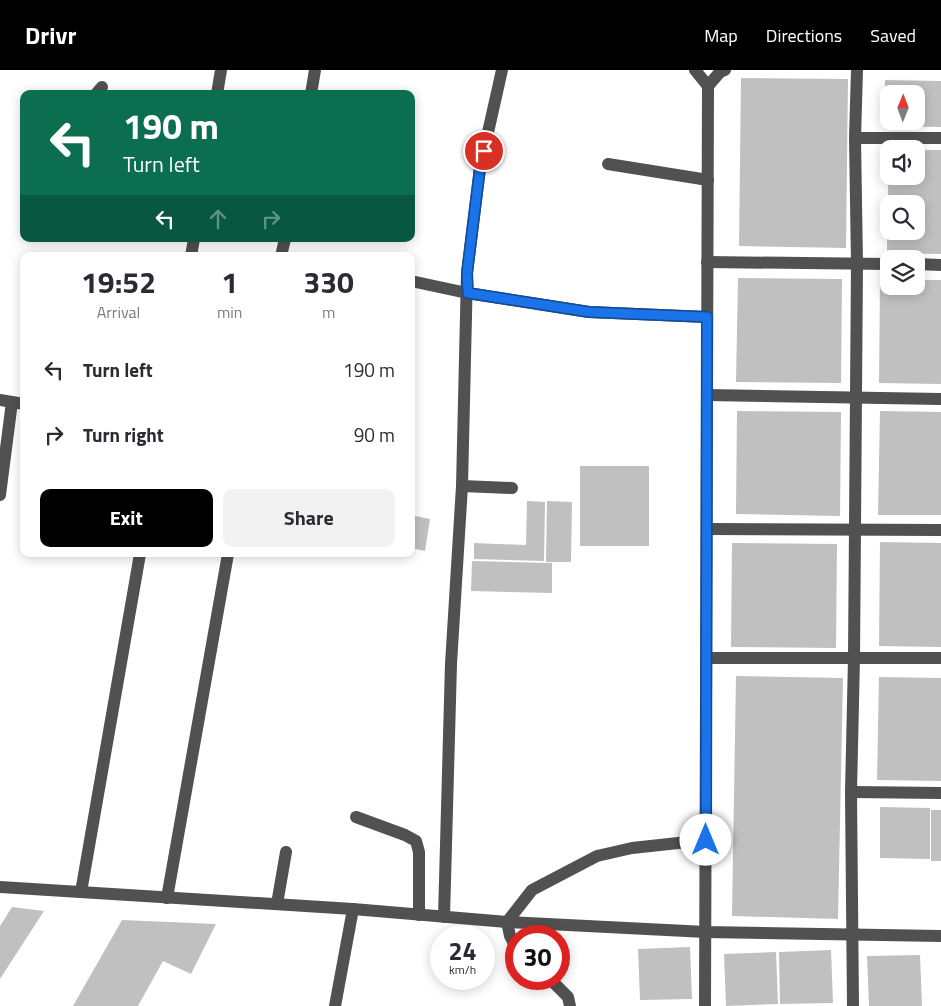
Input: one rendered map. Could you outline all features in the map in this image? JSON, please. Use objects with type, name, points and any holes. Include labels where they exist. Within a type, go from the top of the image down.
[{"type":"street","points":[[218,90],[221,70]]},
{"type":"street","points":[[312,90],[315,70]]},
{"type":"street","points":[[444,917],[451,664],[462,486],[467,273],[480,168],[502,70]]},
{"type":"street","points":[[695,70],[708,86],[705,1006]]},
{"type":"street","points":[[708,86],[720,72],[725,70]]},
{"type":"street","points":[[853,1006],[851,792],[854,658],[855,138],[857,70]]},
{"type":"street","points":[[855,138],[941,138]]},
{"type":"street","points":[[608,164],[708,180]]},
{"type":"street","points":[[707,262],[880,264]]},
{"type":"street","points":[[925,264],[941,265]]},
{"type":"street","points":[[415,282],[468,293],[589,312],[707,317]]},
{"type":"street","points":[[707,395],[941,399]]},
{"type":"street","points":[[0,489],[12,402]]},
{"type":"street","points":[[462,486],[512,488]]},
{"type":"street","points":[[707,529],[941,530]]},
{"type":"street","points":[[81,892],[139,557]]},
{"type":"street","points":[[166,898],[227,557]]},
{"type":"street","points":[[706,658],[941,658]]},
{"type":"street","points":[[851,792],[941,793]]},
{"type":"street","points":[[356,817],[405,835],[416,842],[419,852],[419,915]]},
{"type":"street","points":[[507,922],[532,890],[597,856],[641,847],[706,840]]},
{"type":"street","points":[[277,904],[286,852]]},
{"type":"street","points":[[0,887],[353,909],[507,922],[706,932],[941,936]]},
{"type":"street","points":[[335,1006],[353,909]]},
{"type":"street","points":[[561,990],[568,997],[570,1006]]},
{"type":"building","points":[[741,78],[848,79],[846,248],[739,246]]},
{"type":"building","points":[[885,80],[941,81],[941,127],[925,127],[925,85],[885,85]]},
{"type":"building","points":[[925,150],[941,150],[941,254],[925,254],[925,250],[887,250],[887,240],[925,240],[925,195],[888,195],[888,185],[925,185]]},
{"type":"building","points":[[738,278],[842,279],[841,383],[736,382]]},
{"type":"building","points":[[880,279],[880,295],[925,295],[925,280],[941,280],[941,384],[879,383]]},
{"type":"building","points":[[737,411],[841,412],[840,516],[736,514]]},
{"type":"building","points":[[880,411],[941,412],[941,515],[878,515]]},
{"type":"building","points":[[580,466],[649,466],[649,546],[580,546]]},
{"type":"building","points":[[527,501],[545,502],[544,561],[474,559],[474,543],[526,545]]},
{"type":"building","points":[[547,501],[572,502],[571,562],[546,562]]},
{"type":"building","points":[[415,516],[430,519],[425,551],[415,549]]},
{"type":"building","points":[[880,542],[941,543],[941,647],[879,646]]},
{"type":"building","points":[[732,543],[837,544],[836,648],[731,647]]},
{"type":"building","points":[[472,561],[552,563],[552,593],[471,591]]},
{"type":"building","points":[[736,676],[843,678],[838,919],[732,916]]},
{"type":"building","points":[[879,677],[941,678],[941,781],[877,780]]},
{"type":"building","points":[[880,807],[930,808],[930,859],[880,858]]},
{"type":"building","points":[[931,810],[941,810],[941,861],[931,861]]},
{"type":"building","points":[[12,907],[44,911],[0,979],[0,926]]},
{"type":"building","points":[[122,920],[216,924],[191,974],[163,961],[138,1006],[73,1006]]},
{"type":"building","points":[[690,947],[692,999],[640,1000],[638,949]]},
{"type":"building","points":[[831,950],[833,1003],[780,1004],[779,952]]},
{"type":"building","points":[[776,952],[778,1004],[726,1006],[724,954]]},
{"type":"building","points":[[920,955],[922,1006],[869,1006],[867,956]]},
{"type":"route","points":[[484,151],[480,168],[467,273],[468,293],[589,312],[707,317],[706,840]]}]
